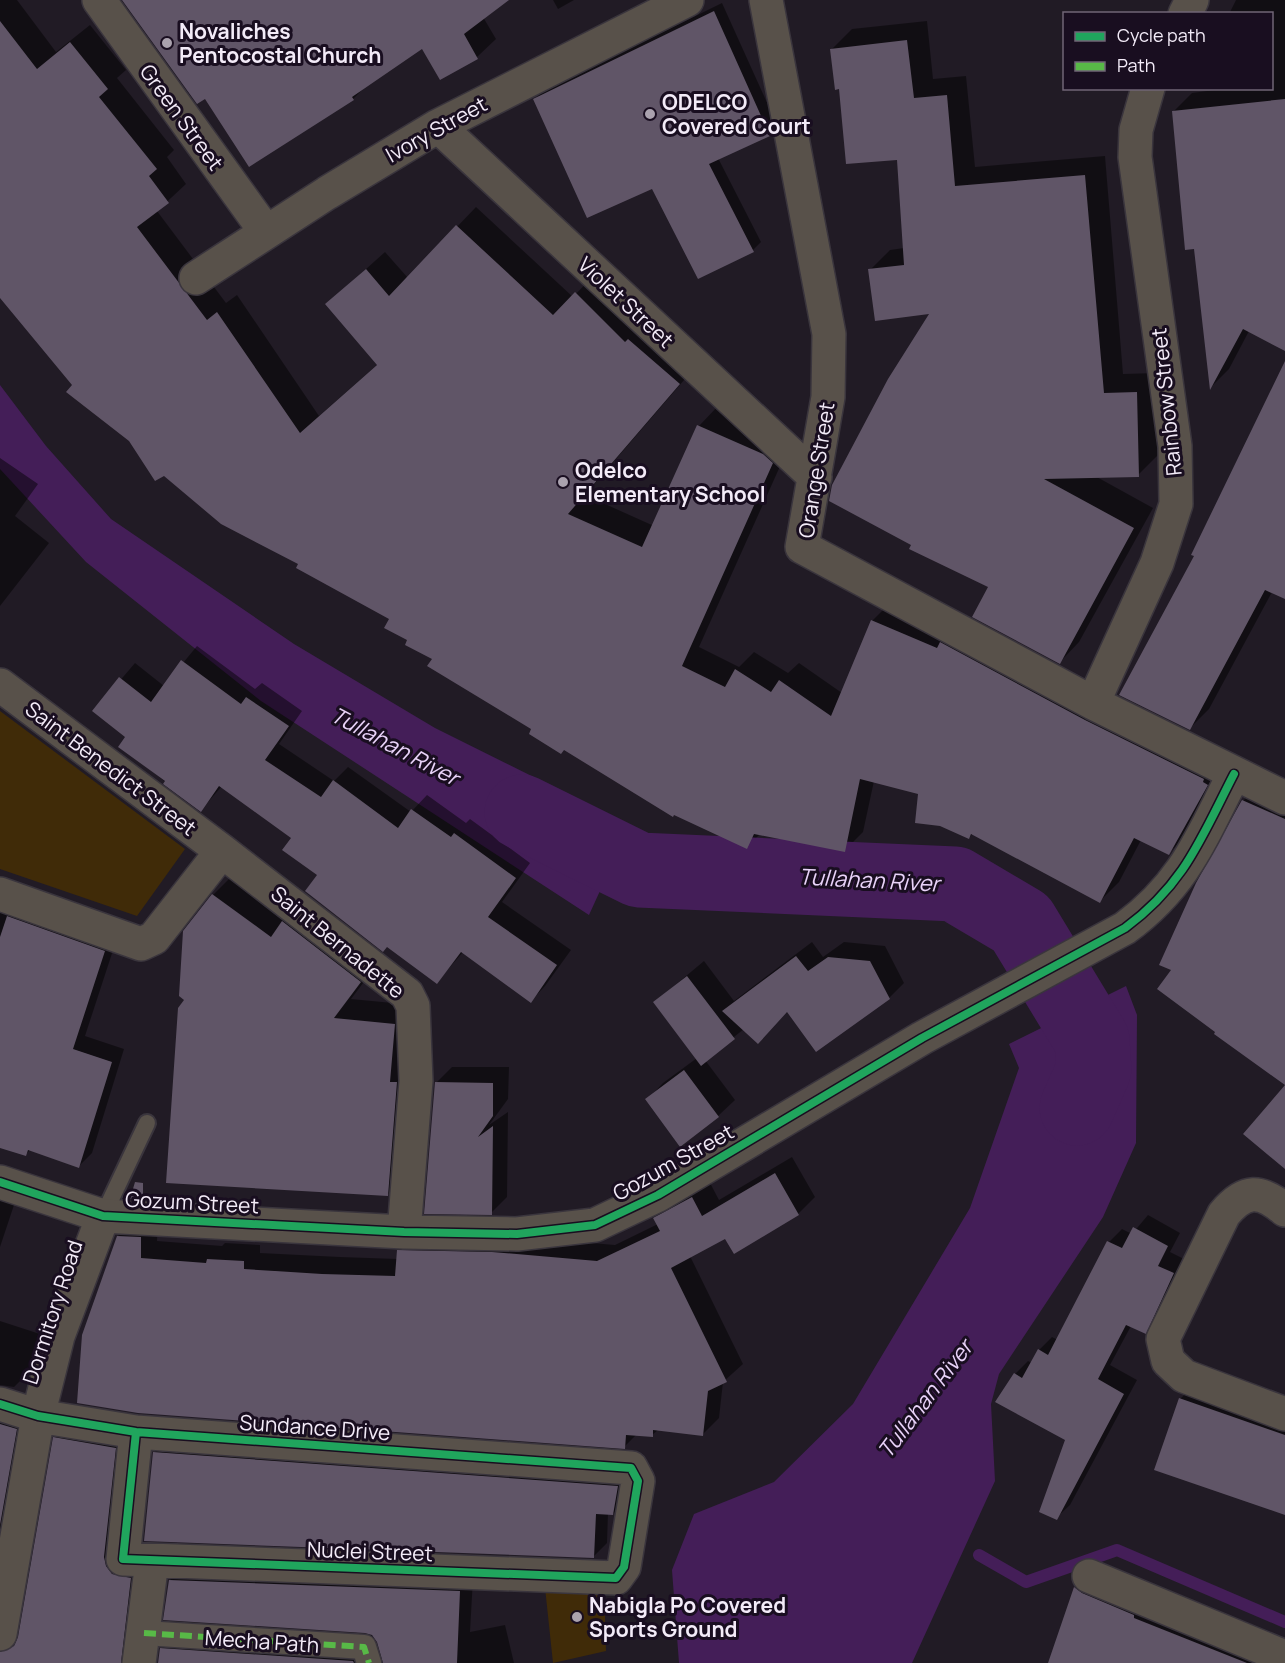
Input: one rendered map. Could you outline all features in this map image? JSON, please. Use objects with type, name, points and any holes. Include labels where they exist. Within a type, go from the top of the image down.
[{"type":"street","name":"Green Street","points":[[99,0],[266,232]]},
{"type":"street","name":"Ivory Street","points":[[196,278],[438,126],[687,0]]},
{"type":"street","name":"Orange Street","points":[[766,0],[829,333],[828,397],[802,547],[1093,703],[1285,798]]},
{"type":"street","name":"Rainbow Street","points":[[1093,703],[1158,563],[1176,504],[1175,446],[1135,157],[1136,130],[1147,90]]},
{"type":"street","name":"Violet Street","points":[[438,126],[815,477]]},
{"type":"street","name":"Saint Benedict Street","points":[[0,685],[222,851]]},
{"type":"street","name":"Gozum Street","points":[[0,1182],[103,1216],[404,1232],[517,1234],[595,1225],[658,1195],[922,1038],[943,1029],[1125,927],[1150,909],[1176,881],[1234,774]]},
{"type":"street","points":[[0,894],[141,944],[154,938],[222,851]]},
{"type":"street","name":"Saint Bernadette","points":[[222,851],[407,994],[413,1006],[416,1081],[404,1232]]},
{"type":"street","points":[[1285,1210],[1261,1195],[1245,1195],[1234,1202],[1224,1214],[1163,1339],[1168,1360],[1184,1376],[1285,1414]]},
{"type":"street","name":"Dormitory Road","points":[[0,1634],[5,1570],[38,1416],[58,1336],[103,1216]]},
{"type":"street","name":"Sundance Drive","points":[[0,1404],[38,1416],[136,1432],[631,1468],[638,1480],[624,1567],[616,1578]]},
{"type":"street","points":[[136,1432],[141,1648]]},
{"type":"street","name":"Nuclei Street","points":[[138,1560],[616,1578]]},
{"type":"street","points":[[1089,1576],[1285,1658]]},
{"type":"street","name":"Mecha Path","points":[[141,1648],[364,1647],[369,1663]]},
{"type":"lane","points":[[103,1216],[147,1123]]},
{"type":"shaded area","points":[[0,711],[185,849],[137,916],[0,869]]},
{"type":"shaded area","name":"Nabigla Po Covered Sports Ground","points":[[544,1578],[604,1583],[606,1651],[553,1663]]},
{"type":"water","points":[[0,385],[46,446],[111,519],[294,644],[435,728],[630,825],[589,915],[261,701],[86,562],[0,469]]},
{"type":"water","points":[[1126,986],[1137,1015],[1136,1143],[1103,1217],[999,1374],[991,1404],[995,1481],[912,1663],[679,1663],[672,1570],[694,1514],[774,1482],[853,1404],[970,1208],[1019,1068],[1009,1044]]},
{"type":"building","points":[[122,0],[509,0],[464,34],[478,59],[440,80],[422,49],[352,97],[354,100],[249,167],[205,99],[197,104]]},
{"type":"building","name":"ODELCO Covered Court","points":[[714,11],[770,136],[709,164],[754,252],[698,279],[652,189],[587,218],[533,99]]},
{"type":"building","points":[[0,21],[37,69],[70,42],[108,89],[99,97],[157,169],[149,176],[169,203],[137,227],[207,320],[217,312],[300,433],[377,365],[325,304],[366,269],[389,296],[456,225],[553,315],[575,292],[625,342],[628,339],[680,384],[568,514],[642,547],[697,425],[763,454],[773,463],[682,666],[725,687],[735,669],[771,692],[779,680],[831,716],[871,620],[937,648],[940,642],[1085,720],[1204,779],[1203,782],[1208,785],[1169,855],[1134,838],[1100,903],[971,834],[969,839],[940,826],[915,823],[918,794],[860,779],[845,852],[754,834],[747,849],[674,815],[673,817],[564,750],[561,754],[529,734],[531,729],[427,666],[432,659],[405,645],[407,640],[384,628],[389,619],[296,568],[298,564],[221,524],[164,476],[155,481],[129,441],[66,392],[72,385],[0,298]]},
{"type":"building","points":[[907,40],[914,98],[947,95],[955,186],[1085,175],[1104,393],[1137,392],[1139,477],[1044,479],[1134,528],[1060,664],[972,617],[988,587],[909,549],[911,545],[829,501],[832,485],[888,379],[929,314],[875,321],[868,269],[904,265],[897,160],[846,164],[839,89],[835,90],[830,49]]},
{"type":"building","points":[[1285,99],[1285,351],[1243,329],[1210,390],[1194,249],[1185,250],[1172,111]]},
{"type":"building","points":[[1285,361],[1285,599],[1265,590],[1190,730],[1119,695],[1194,556],[1191,555]]},
{"type":"building","points":[[181,660],[241,704],[246,697],[289,726],[265,760],[321,797],[333,780],[398,828],[411,809],[451,837],[454,833],[516,878],[488,917],[557,965],[531,1003],[461,952],[437,984],[387,947],[383,952],[305,891],[317,875],[282,850],[291,838],[219,786],[201,812],[163,784],[165,781],[118,747],[125,737],[92,711],[119,677],[151,702]]},
{"type":"building","points":[[1242,800],[1285,819],[1285,1085],[1157,989],[1171,970],[1159,965],[1196,883]]},
{"type":"building","points":[[212,894],[271,937],[282,921],[361,982],[334,1018],[395,1024],[390,1082],[397,1082],[388,1196],[166,1183],[178,1008],[184,1000],[179,996],[183,931]]},
{"type":"building","points":[[7,916],[105,951],[73,1049],[112,1062],[79,1168],[28,1150],[26,1156],[0,1148],[0,937]]},
{"type":"building","points":[[796,956],[808,971],[828,957],[870,961],[890,999],[816,1052],[787,1012],[758,1044],[722,1011]]},
{"type":"building","points":[[687,976],[735,1039],[701,1066],[653,1002]]},
{"type":"building","points":[[684,1070],[719,1117],[680,1147],[645,1099]]},
{"type":"building","points":[[435,1082],[493,1083],[493,1116],[478,1137],[493,1126],[492,1215],[424,1214]]},
{"type":"building","points":[[1285,1085],[1285,1169],[1243,1134]]},
{"type":"building","points":[[775,1173],[799,1215],[734,1254],[725,1239],[671,1268],[727,1382],[708,1391],[703,1436],[653,1430],[653,1437],[626,1435],[625,1449],[138,1413],[77,1403],[82,1335],[117,1236],[141,1237],[141,1258],[206,1263],[207,1259],[244,1261],[244,1269],[322,1274],[395,1276],[397,1250],[492,1252],[597,1261],[660,1231],[653,1218],[692,1197],[702,1216]]},
{"type":"building","points":[[135,1182],[143,1183],[143,1199],[130,1199]]},
{"type":"building","points":[[1133,1227],[1168,1246],[1158,1266],[1174,1273],[1146,1334],[1126,1325],[1098,1379],[1124,1394],[1057,1520],[1039,1512],[1065,1440],[995,1402],[1014,1373],[1022,1378],[1038,1349],[1048,1355],[1107,1241],[1122,1248]]},
{"type":"building","points":[[1179,1398],[1285,1435],[1285,1515],[1154,1470]]},
{"type":"building","points":[[0,1424],[17,1429],[0,1525]]},
{"type":"building","points":[[53,1437],[116,1448],[104,1557],[106,1566],[112,1574],[131,1578],[121,1663],[0,1663],[0,1652],[14,1646],[18,1637]]},
{"type":"building","points":[[153,1452],[618,1486],[613,1515],[596,1514],[594,1558],[144,1541]]},
{"type":"building","points":[[169,1580],[460,1591],[457,1663],[383,1663],[377,1642],[372,1635],[365,1633],[163,1620]]},
{"type":"building","points":[[1074,1587],[1082,1593],[1134,1615],[1134,1618],[1247,1663],[1048,1663]]},
{"type":"building","points":[[160,1648],[353,1661],[354,1663],[158,1663]]},
{"type":"waterway","name":"Tullahan River","points":[[522,812],[639,870],[955,884],[1021,923],[1092,1040],[1094,1069],[1077,1108]]},
{"type":"waterway","points":[[979,1555],[1026,1582],[1117,1550],[1285,1622]]},
{"type":"marked path","points":[[144,1633],[364,1647],[369,1663]]},
{"type":"cycle path","points":[[0,1182],[103,1216],[404,1232],[517,1234],[595,1225],[658,1195],[922,1038],[1125,928],[1146,911],[1177,877],[1201,839],[1234,774]]},
{"type":"cycle path","points":[[0,1404],[38,1416],[136,1432],[631,1468],[638,1481],[624,1567],[616,1578],[123,1559],[136,1432]]},
{"type":"place","name":"Novaliches Pentocostal Church","points":[[167,43]]},
{"type":"place","name":"ODELCO Covered Court","points":[[650,114]]},
{"type":"place","name":"Odelco Elementary School","points":[[563,482]]},
{"type":"place","name":"Nabigla Po Covered Sports Ground","points":[[577,1617]]}]
